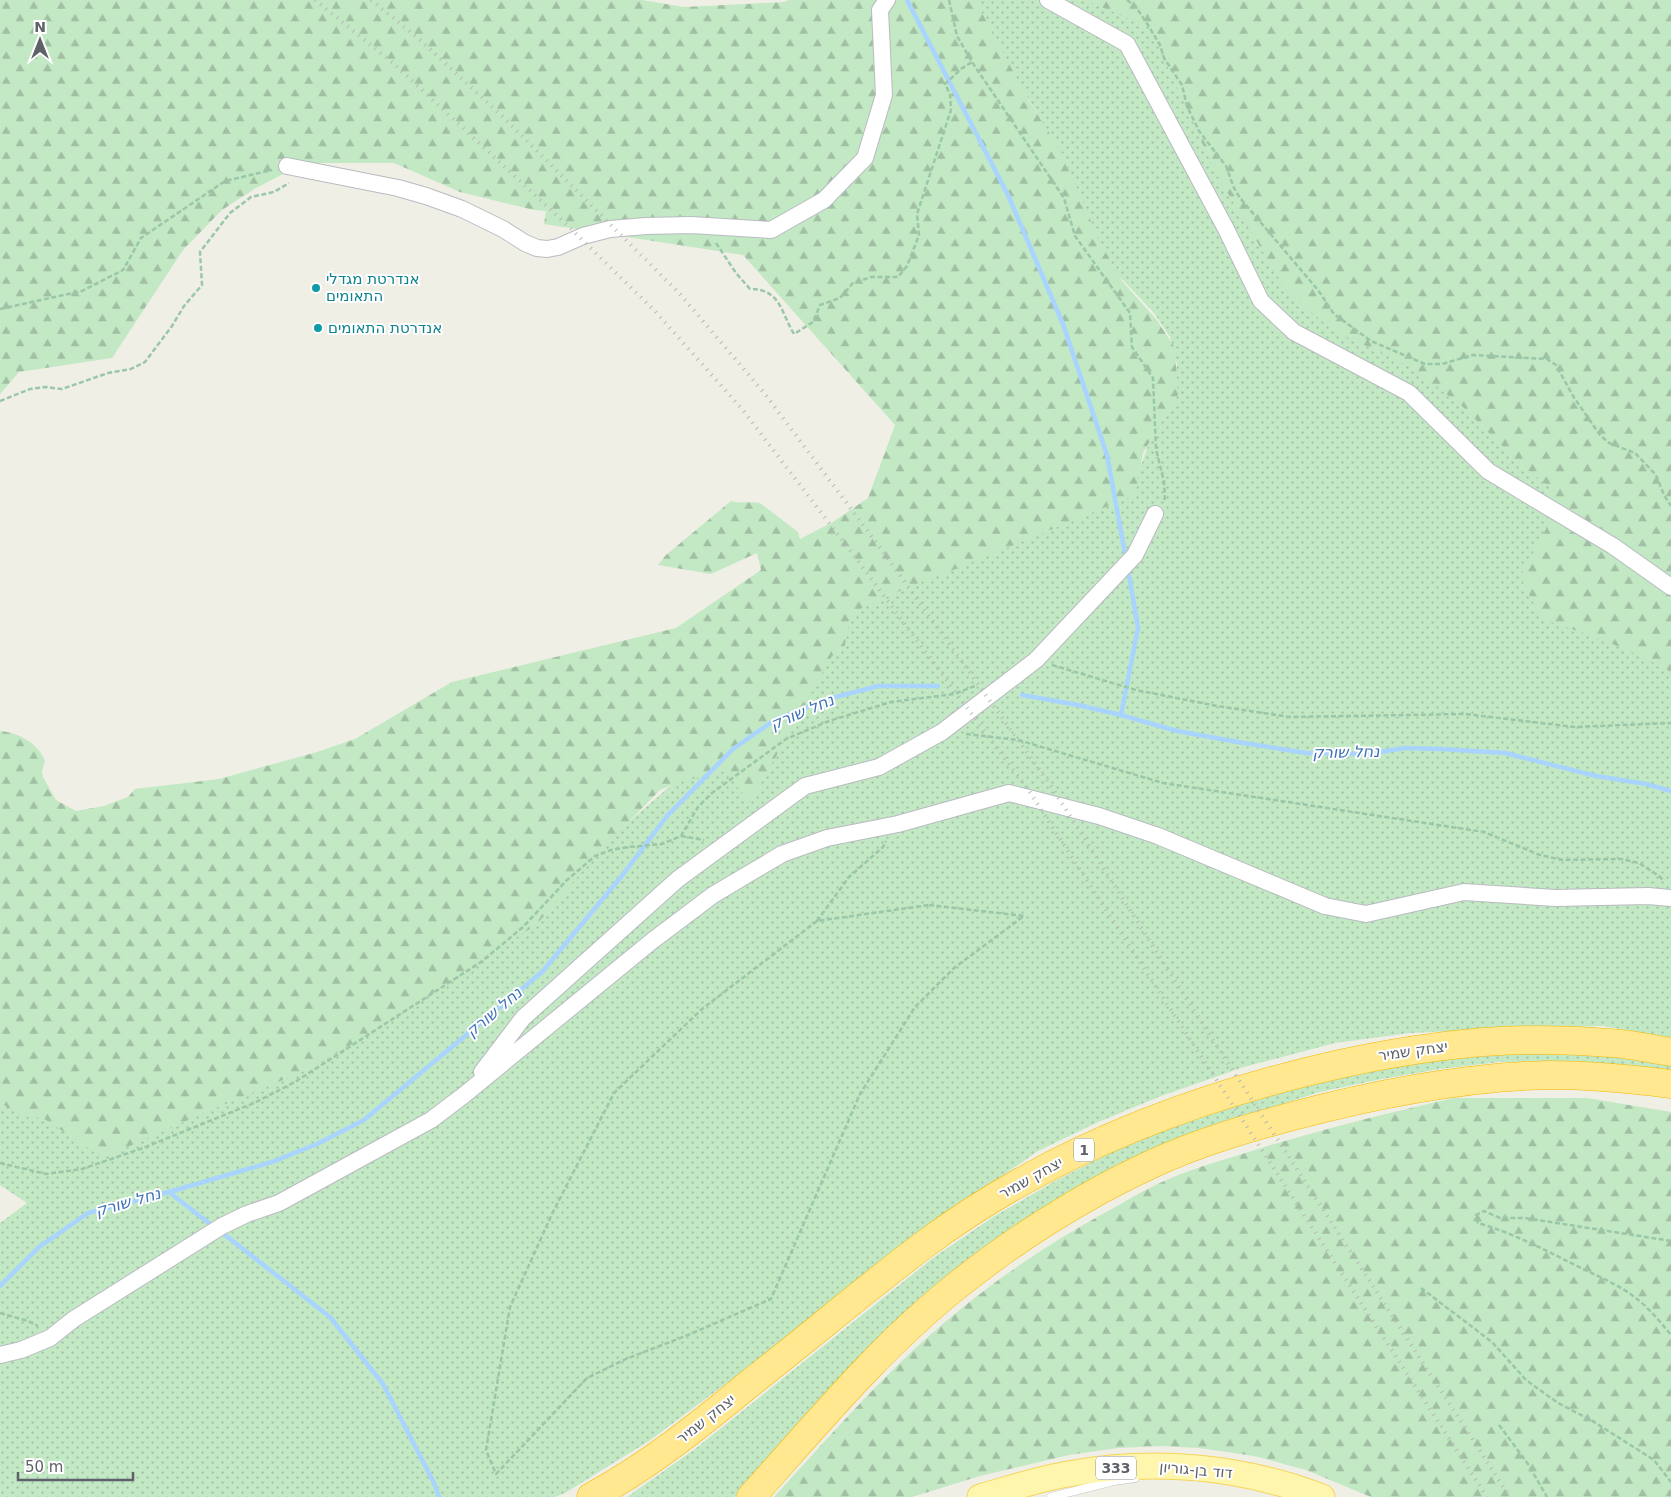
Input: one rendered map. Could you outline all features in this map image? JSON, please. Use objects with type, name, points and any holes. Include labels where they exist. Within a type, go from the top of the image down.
[{"type":"highway","name":"יצחק שמיר","points":[[592,1497],[649,1463],[698,1426],[927,1243],[1026,1179],[1115,1135],[1207,1100],[1251,1086],[1388,1054],[1466,1044],[1537,1040],[1613,1043],[1671,1052]]},
{"type":"highway","points":[[751,1497],[870,1365],[916,1320],[955,1287],[1043,1224],[1092,1194],[1152,1163],[1206,1142],[1277,1120],[1336,1105],[1428,1086],[1484,1079],[1551,1075],[1628,1079],[1671,1084]]},
{"type":"main road","name":"דוד בן-גוריון","points":[[980,1497],[1034,1481],[1103,1468],[1138,1466],[1181,1467],[1254,1476],[1293,1486],[1322,1497]]},
{"type":"street","points":[[287,166],[398,188],[426,196],[462,209],[537,248],[558,247],[583,236],[610,229],[646,226],[691,225],[771,230],[824,200],[865,158],[884,95],[880,10],[887,0]]},
{"type":"street","points":[[1048,0],[1127,44],[1226,229],[1261,301],[1294,332],[1409,393],[1488,471],[1613,546],[1671,587]]},
{"type":"street","points":[[464,1095],[524,1018],[678,878],[805,786],[879,766],[942,732],[1036,660],[1136,555],[1155,514]]},
{"type":"street","points":[[0,1355],[22,1350],[50,1338],[74,1319],[222,1226],[247,1214],[279,1203],[431,1120],[652,941],[713,895],[782,854],[827,838],[898,824],[1009,794],[1108,819],[1158,836],[1325,906],[1366,914],[1464,892],[1555,898],[1648,896],[1668,890]]},
{"type":"lane","points":[[1166,1474],[1208,1473],[1254,1476]]},
{"type":"lane","points":[[1051,1497],[1114,1481],[1140,1478]]},
{"type":"path","points":[[949,0],[958,36],[972,62],[1064,198],[1075,236],[1130,313],[1132,347],[1153,378],[1156,449],[1164,482],[1164,498],[1155,514]]},
{"type":"path","points":[[1127,0],[1136,7],[1160,45],[1164,58],[1182,85],[1187,106],[1199,131],[1226,166],[1240,198],[1318,290],[1334,314],[1371,341],[1425,364],[1442,364],[1473,355],[1547,359],[1556,365],[1573,396],[1600,435],[1609,443],[1635,453],[1656,475],[1664,495],[1671,506]]},
{"type":"path","points":[[0,309],[82,291],[123,270],[141,238],[224,182],[287,166]]},
{"type":"path","points":[[942,732],[1018,740],[1163,783],[1484,832],[1540,855],[1563,860],[1622,859],[1639,863],[1659,876],[1668,890]]},
{"type":"path","points":[[818,921],[929,905],[1024,916],[954,968],[915,1007],[860,1094],[771,1299],[688,1335],[626,1359],[587,1378],[496,1474],[486,1450],[510,1307],[552,1214],[614,1093],[702,1009],[818,921],[849,877],[883,846],[898,824]]},
{"type":"path","points":[[1671,1240],[1525,1218],[1500,1218],[1484,1211],[1476,1215],[1478,1224],[1524,1240],[1637,1298],[1671,1335]]},
{"type":"path","points":[[1421,1288],[1492,1342],[1526,1380],[1558,1403],[1600,1425],[1654,1460],[1671,1482]]},
{"type":"path","points":[[0,1313],[28,1321],[43,1329],[50,1338]]},
{"type":"path","points":[[1499,1424],[1528,1464],[1547,1497]]},
{"type":"green space","points":[[0,0],[642,0],[684,7],[784,2],[789,0],[975,0],[1029,101],[1062,153],[1100,242],[1122,281],[1157,320],[1175,348],[1178,395],[1143,453],[1135,495],[916,584],[858,610],[849,622],[845,645],[832,656],[750,803],[725,771],[676,783],[660,790],[601,850],[536,925],[375,1031],[307,1070],[103,1158],[43,1118],[26,1117],[0,1103],[0,731],[21,736],[38,749],[45,761],[42,771],[43,777],[56,800],[76,811],[104,806],[128,797],[135,789],[219,779],[317,752],[355,739],[452,682],[676,628],[761,570],[757,553],[711,574],[658,565],[666,555],[731,501],[760,503],[798,532],[800,539],[833,522],[868,498],[895,425],[743,255],[544,224],[546,211],[534,210],[460,192],[394,163],[318,163],[304,165],[256,188],[222,210],[183,250],[112,358],[19,372],[0,394]]},
{"type":"green space","points":[[970,0],[1126,0],[1175,22],[1533,455],[1671,658],[1671,1038],[1603,1026],[1410,1033],[1335,1043],[1244,1067],[1161,1096],[1096,1123],[1038,1151],[954,1209],[790,1336],[649,1441],[565,1493],[555,1497],[0,1497],[0,1223],[27,1203],[0,1185],[0,1080],[528,915],[684,774],[845,614],[1134,485],[1154,429],[1175,383],[1177,364],[1170,337],[1154,313],[1119,276],[1100,249],[1058,149]]},
{"type":"green space","points":[[1085,0],[1671,0],[1671,672],[1624,649],[1542,619],[1520,577],[1546,529],[1551,488],[1522,466],[1463,407],[1413,368],[1334,331],[1288,293],[1218,177],[1163,57],[1153,29]]},
{"type":"green space","points":[[1575,1052],[1671,1063],[1671,1072],[1608,1064],[1556,1061],[1499,1062],[1440,1069],[1320,1092],[1202,1130],[865,1356],[735,1497],[627,1497],[695,1449],[933,1258],[993,1217],[1057,1180],[1110,1153],[1163,1131],[1239,1105],[1312,1084],[1394,1067],[1478,1054]]},
{"type":"green space","points":[[1454,1098],[1587,1098],[1671,1112],[1671,1497],[1371,1497],[1306,1470],[1254,1456],[1199,1448],[1161,1446],[1117,1448],[1069,1455],[980,1476],[912,1497],[774,1497],[838,1426],[928,1337],[1002,1278],[1081,1226],[1148,1188],[1198,1168],[1331,1128]]},
{"type":"waterway","points":[[907,0],[1008,195],[1063,324],[1107,455],[1126,559]]},
{"type":"waterway","points":[[1121,715],[1138,628],[1128,569]]},
{"type":"waterway","name":"נחל שורק","points":[[0,1286],[39,1247],[88,1213],[272,1162],[317,1144],[364,1120],[542,972],[621,877],[667,816],[733,749],[776,719],[832,698],[878,686],[938,686]]},
{"type":"waterway","name":"נחל שורק","points":[[1022,695],[1078,705],[1177,731],[1306,753],[1367,754],[1405,748],[1505,753],[1596,776],[1646,784],[1671,791]]},
{"type":"waterway","points":[[169,1192],[214,1227]]},
{"type":"waterway","points":[[220,1231],[330,1317],[383,1384],[434,1483],[439,1497]]},
{"type":"railway","points":[[315,0],[393,63],[566,224],[654,310],[742,409],[1029,791],[1487,1497]]},
{"type":"railway","points":[[371,0],[419,39],[501,115],[680,294],[765,394],[884,553],[1051,786],[1209,1034],[1510,1497]]},
{"type":"place","name":"אנדרטת מגדלי התאומים","points":[[316,288]]},
{"type":"place","name":"אנדרטת התאומים","points":[[318,328]]}]
